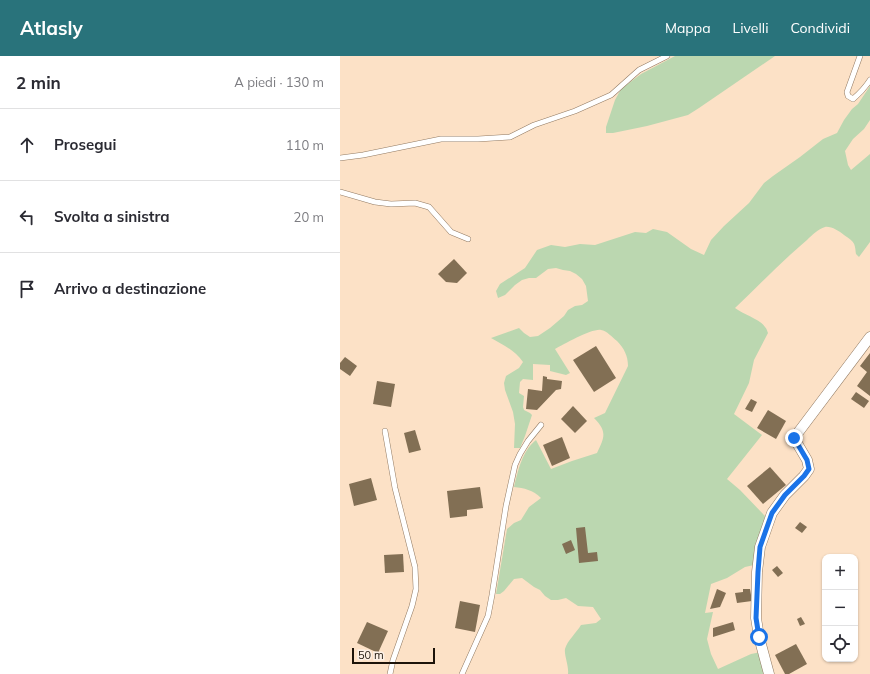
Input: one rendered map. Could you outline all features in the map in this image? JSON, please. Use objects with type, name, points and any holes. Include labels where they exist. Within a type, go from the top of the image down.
[{"type":"street","points":[[769,674],[759,637],[756,618],[760,547],[772,513],[785,495],[809,469],[807,460],[794,438],[870,337]]},
{"type":"lane","points":[[340,158],[363,155],[440,139],[510,137],[534,125],[575,111],[611,95],[639,70],[667,56]]},
{"type":"lane","points":[[860,56],[847,92],[848,96],[853,99],[862,91],[870,80]]},
{"type":"lane","points":[[340,192],[375,202],[391,204],[414,203],[429,207],[451,232],[468,239]]},
{"type":"lane","points":[[462,674],[488,616],[506,506],[515,465],[528,441],[541,426]]},
{"type":"lane","points":[[385,431],[395,488],[416,567],[416,589],[412,606],[393,660],[390,674]]},
{"type":"green space","points":[[675,56],[775,56],[688,115],[647,126],[606,133],[606,127],[615,100],[621,89],[641,74]]},
{"type":"green space","points":[[870,86],[870,120],[864,129],[853,139],[845,151],[848,165],[851,170],[870,154],[870,242],[859,257],[856,254],[854,245],[850,239],[832,228],[822,228],[813,234],[789,256],[735,308],[763,324],[768,333],[754,360],[749,383],[734,414],[762,435],[727,479],[765,516],[754,565],[745,567],[727,578],[711,584],[705,613],[713,612],[707,639],[711,654],[718,669],[751,654],[761,652],[765,674],[568,674],[565,649],[568,643],[581,625],[596,623],[601,619],[593,607],[578,606],[566,598],[551,600],[540,590],[522,578],[514,579],[504,591],[500,594],[496,594],[507,529],[514,523],[521,520],[529,507],[541,498],[528,490],[514,487],[524,455],[536,440],[551,469],[597,453],[603,439],[603,431],[594,418],[605,413],[628,366],[627,359],[624,349],[617,341],[609,334],[601,330],[597,330],[578,337],[555,349],[570,373],[566,375],[550,371],[550,365],[533,364],[533,380],[523,379],[520,382],[519,393],[524,396],[524,410],[532,415],[520,448],[514,448],[515,424],[504,383],[506,376],[519,368],[523,362],[513,351],[491,338],[519,328],[530,337],[538,336],[564,316],[568,310],[588,301],[586,286],[582,279],[570,271],[556,268],[548,269],[536,278],[522,280],[505,295],[498,298],[496,291],[500,284],[525,268],[537,250],[551,245],[565,247],[580,244],[595,245],[635,232],[646,233],[653,229],[667,232],[691,249],[704,255],[711,240],[749,203],[764,183],[823,139],[837,133],[844,120],[852,109],[858,104]]},
{"type":"building","points":[[454,259],[467,273],[457,283],[446,282],[438,274]]},
{"type":"building","points":[[596,346],[616,378],[594,392],[573,360]]},
{"type":"building","points":[[870,353],[870,396],[857,386],[867,372],[860,366]]},
{"type":"building","points":[[345,357],[357,366],[350,376],[340,369],[340,363]]},
{"type":"building","points":[[543,376],[547,377],[547,379],[562,381],[561,389],[556,390],[537,410],[526,409],[528,389],[542,391]]},
{"type":"building","points":[[377,381],[395,384],[391,407],[373,404]]},
{"type":"building","points":[[856,392],[869,401],[864,408],[851,399]]},
{"type":"building","points":[[751,399],[757,402],[752,412],[745,409]]},
{"type":"building","points":[[573,406],[587,421],[575,433],[561,419]]},
{"type":"building","points":[[768,410],[786,421],[776,439],[757,428]]},
{"type":"building","points":[[415,430],[421,450],[409,453],[404,433]]},
{"type":"building","points":[[562,437],[570,458],[552,466],[543,445]]},
{"type":"building","points":[[770,467],[786,485],[763,504],[747,486]]},
{"type":"building","points":[[371,478],[377,500],[354,506],[349,484]]},
{"type":"building","points":[[480,487],[483,508],[467,510],[467,516],[450,518],[447,491]]},
{"type":"building","points":[[800,522],[807,527],[802,533],[795,528]]},
{"type":"building","points":[[585,527],[588,553],[597,552],[598,561],[579,563],[576,528]]},
{"type":"building","points":[[571,540],[575,550],[566,554],[562,544]]},
{"type":"building","points":[[403,554],[404,572],[385,573],[384,555]]},
{"type":"building","points":[[777,566],[783,573],[778,577],[772,570]]},
{"type":"building","points":[[717,589],[726,593],[720,607],[710,609]]},
{"type":"building","points":[[743,589],[750,589],[752,601],[737,603],[735,593],[743,592]]},
{"type":"building","points":[[460,601],[480,605],[475,632],[455,628]]},
{"type":"building","points":[[801,617],[805,624],[800,626],[797,619]]},
{"type":"building","points":[[367,622],[388,631],[378,653],[357,643]]},
{"type":"building","points":[[733,622],[735,630],[713,637],[713,628]]},
{"type":"building","points":[[796,644],[807,664],[789,674],[785,674],[775,655]]},
{"type":"route","points":[[759,637],[756,618],[760,547],[772,513],[785,495],[809,469],[807,460],[794,438]]}]
